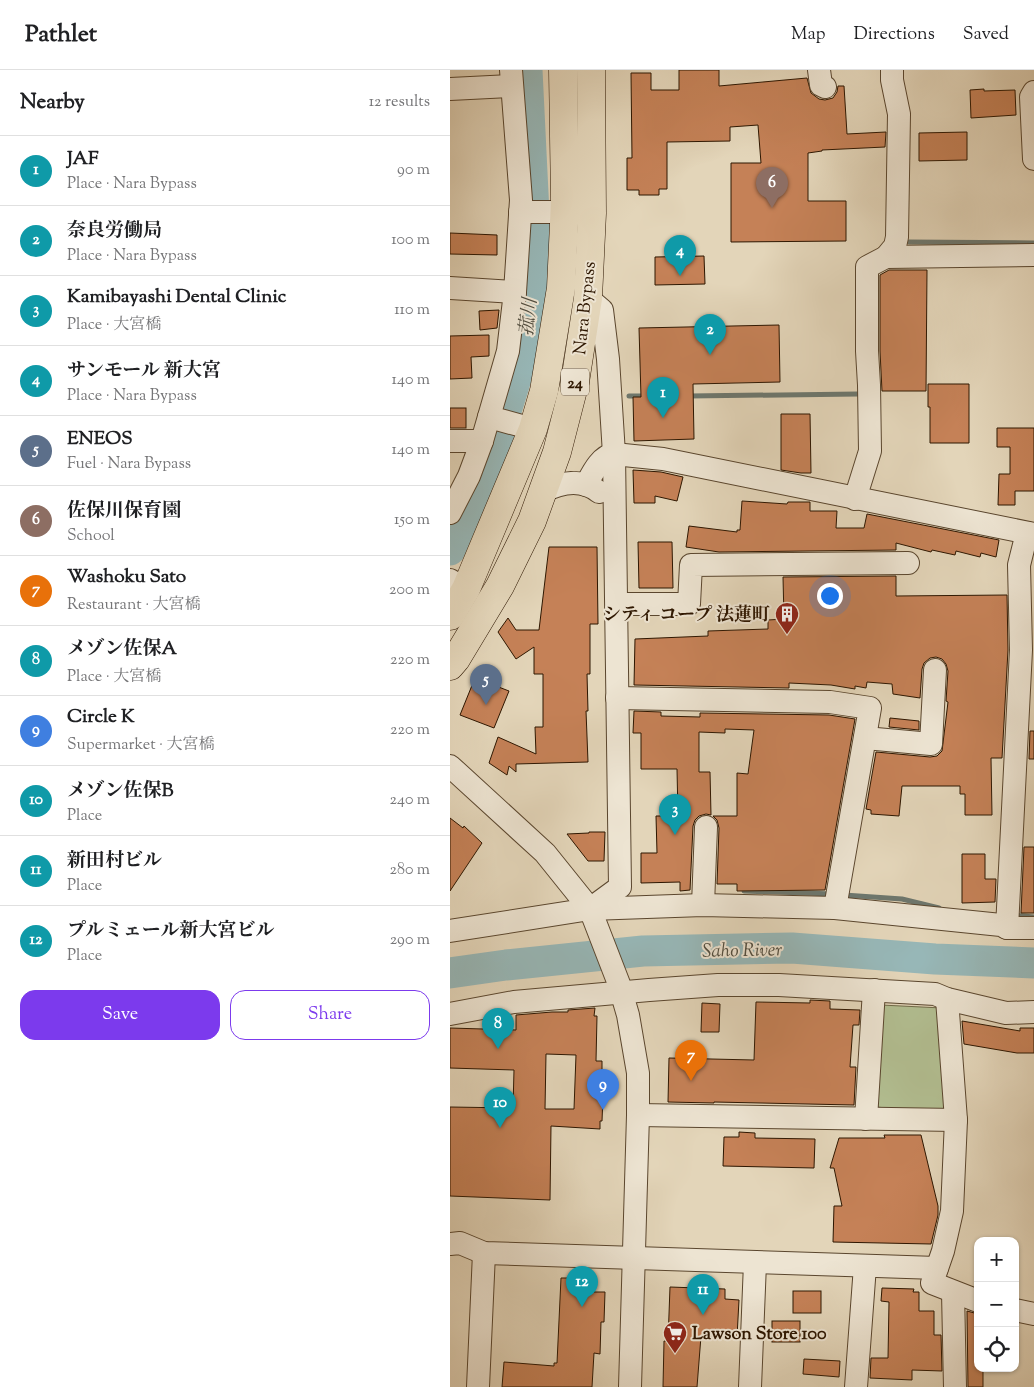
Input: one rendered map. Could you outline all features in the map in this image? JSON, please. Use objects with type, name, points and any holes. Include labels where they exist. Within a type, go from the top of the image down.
[{"type":"highway","name":"Nara Bypass","points":[[450,616],[507,422],[544,391],[560,288],[564,212],[563,70]]},
{"type":"highway","name":"Nara Bypass","points":[[450,666],[500,586],[532,520],[557,452],[575,382],[588,298],[592,214],[591,70]]},
{"type":"street","points":[[855,499],[870,451],[867,267],[886,257],[895,246],[897,237],[899,114],[892,80],[892,70]]},
{"type":"street","points":[[450,89],[511,78],[521,200],[515,292],[508,351],[507,422],[482,440],[450,441]]},
{"type":"street","points":[[1034,92],[1031,97],[1034,159]]},
{"type":"street","points":[[521,212],[564,212]]},
{"type":"street","points":[[886,257],[1034,255]]},
{"type":"street","points":[[450,288],[515,292]]},
{"type":"street","points":[[588,298],[602,310],[608,359],[614,454],[620,887],[592,917]]},
{"type":"street","points":[[450,514],[469,476],[482,440]]},
{"type":"street","points":[[586,485],[594,471],[609,455],[663,459],[1030,533],[1019,565],[1021,650],[1007,928]]},
{"type":"street","points":[[542,492],[555,485],[579,482],[595,489],[607,498],[615,509]]},
{"type":"street","points":[[617,604],[689,604],[691,565],[908,563]]},
{"type":"street","points":[[865,738],[931,744],[935,670]]},
{"type":"street","points":[[617,698],[830,702],[870,708],[834,908]]},
{"type":"street","points":[[450,766],[545,853],[592,917],[621,988],[628,1015],[638,1073],[630,1387]]},
{"type":"street","points":[[703,905],[706,827]]},
{"type":"street","points":[[450,931],[703,905],[834,908],[1001,925],[1007,928],[1034,928]]},
{"type":"street","points":[[450,1014],[514,1002],[621,988],[718,985],[779,985],[935,994],[947,999],[1006,1013],[1034,1012]]},
{"type":"street","points":[[866,1119],[874,990]]},
{"type":"street","points":[[947,999],[956,1120],[952,1211],[943,1251],[932,1283],[974,1300]]},
{"type":"street","points":[[638,1115],[956,1120]]},
{"type":"street","points":[[450,1244],[460,1243],[484,1253],[937,1268]]},
{"type":"street","points":[[478,1387],[484,1253]]},
{"type":"street","points":[[750,1387],[755,1263]]},
{"type":"street","points":[[856,1387],[865,1266]]},
{"type":"street","points":[[953,1292],[955,1387]]},
{"type":"street","points":[[1019,1311],[1034,1314]]},
{"type":"green space","points":[[881,1005],[942,1008],[950,1114],[876,1107]]},
{"type":"building","points":[[679,70],[719,70],[719,86],[807,78],[811,93],[819,99],[825,100],[833,98],[838,86],[844,86],[847,134],[886,132],[885,147],[822,150],[808,153],[808,201],[846,201],[846,241],[731,242],[731,163],[761,163],[758,125],[730,127],[730,141],[667,142],[667,189],[659,189],[659,195],[639,195],[639,190],[627,190],[627,158],[632,158],[631,73],[651,73],[651,90],[679,90]]},
{"type":"building","points":[[984,89],[984,91],[1015,90],[1016,115],[971,118],[970,90]]},
{"type":"building","points":[[967,132],[967,160],[919,161],[919,133]]},
{"type":"building","points":[[450,233],[497,235],[497,255],[450,254]]},
{"type":"building","points":[[704,256],[705,284],[655,285],[655,257]]},
{"type":"building","points":[[889,270],[927,270],[926,391],[882,391],[880,275]]},
{"type":"building","points":[[499,310],[497,328],[480,330],[479,311]]},
{"type":"building","points":[[779,325],[780,382],[693,384],[694,439],[634,441],[633,397],[641,397],[639,328]]},
{"type":"building","points":[[489,335],[489,356],[471,357],[472,378],[450,379],[450,336]]},
{"type":"building","points":[[928,384],[969,384],[969,443],[930,443]]},
{"type":"building","points":[[450,408],[466,408],[466,428],[450,428]]},
{"type":"building","points":[[781,414],[810,414],[811,473],[781,470]]},
{"type":"building","points":[[997,428],[1034,428],[1034,491],[1015,491],[1015,505],[998,505],[999,474],[1010,474],[1010,447],[997,447]]},
{"type":"building","points":[[633,470],[661,472],[683,477],[677,501],[655,496],[655,503],[634,503]]},
{"type":"building","points":[[742,501],[787,504],[788,502],[810,502],[810,511],[837,511],[836,528],[864,528],[867,514],[999,540],[996,557],[981,553],[980,557],[956,551],[955,555],[932,550],[931,552],[896,543],[896,550],[719,552],[686,547],[689,526],[737,532],[737,530],[740,530]]},
{"type":"building","points":[[638,542],[672,542],[673,588],[639,588]]},
{"type":"building","points":[[549,547],[597,547],[598,624],[590,624],[590,674],[587,674],[588,762],[516,764],[516,772],[509,766],[507,775],[489,763],[498,737],[536,754],[535,727],[543,727],[543,674],[534,674],[534,647],[516,659],[498,632],[508,618],[516,630],[539,630]]},
{"type":"building","points":[[896,576],[896,596],[1007,595],[1008,650],[1002,758],[991,758],[992,815],[965,815],[965,794],[960,794],[960,786],[902,786],[899,816],[871,814],[871,810],[866,809],[876,752],[930,757],[937,756],[942,751],[948,702],[946,701],[948,671],[942,659],[930,658],[924,663],[920,698],[893,694],[892,684],[867,682],[866,688],[855,686],[855,689],[831,685],[789,683],[789,688],[634,685],[635,639],[708,636],[708,631],[768,629],[768,620],[784,619],[783,577]]},
{"type":"building","points":[[475,678],[509,691],[494,728],[460,715]]},
{"type":"building","points":[[634,711],[661,712],[661,716],[700,717],[700,713],[829,715],[855,719],[825,890],[737,891],[737,884],[717,884],[719,828],[717,820],[713,816],[737,816],[737,773],[748,774],[754,730],[725,729],[725,733],[699,732],[699,772],[710,772],[711,815],[699,816],[693,826],[690,890],[680,891],[680,882],[641,883],[641,853],[657,853],[656,816],[678,816],[677,769],[641,769],[641,733],[633,733]]},
{"type":"building","points":[[890,718],[919,721],[919,730],[889,727]]},
{"type":"building","points":[[1030,731],[1034,731],[1034,759],[1029,759]]},
{"type":"building","points":[[450,818],[463,828],[464,826],[482,843],[450,891]]},
{"type":"building","points":[[605,832],[604,861],[588,861],[567,834]]},
{"type":"building","points":[[1024,847],[1034,847],[1034,913],[1021,913]]},
{"type":"building","points":[[962,854],[985,854],[985,879],[996,879],[995,902],[962,903]]},
{"type":"building","points":[[810,1000],[830,1001],[830,1009],[860,1010],[859,1025],[853,1025],[850,1067],[856,1067],[854,1105],[668,1102],[669,1058],[754,1060],[756,1002],[810,1003]]},
{"type":"building","points":[[702,1003],[720,1004],[719,1032],[701,1032]]},
{"type":"building","points":[[595,1008],[594,1016],[597,1016],[596,1061],[602,1061],[602,1070],[604,1070],[600,1129],[551,1126],[550,1200],[450,1196],[450,1107],[513,1108],[514,1070],[450,1068],[450,1028],[516,1030],[516,1015],[568,1012],[568,1010]],"holes":[[[546,1054],[576,1055],[574,1109],[545,1109]]]},
{"type":"building","points":[[962,1021],[1020,1031],[1020,1028],[1034,1028],[1034,1053],[1017,1053],[964,1044]]},
{"type":"building","points":[[739,1132],[755,1133],[755,1138],[815,1139],[814,1168],[723,1166],[724,1137],[739,1137]]},
{"type":"building","points":[[884,1135],[921,1135],[938,1206],[938,1215],[931,1244],[833,1242],[834,1206],[842,1206],[834,1168],[830,1168],[839,1138],[885,1138]]},
{"type":"building","points":[[561,1278],[594,1278],[594,1292],[605,1292],[604,1322],[601,1322],[600,1354],[594,1353],[592,1387],[502,1387],[504,1362],[554,1366],[554,1363],[557,1363]]},
{"type":"building","points":[[670,1287],[725,1289],[725,1299],[739,1300],[737,1337],[701,1336],[697,1387],[663,1387],[664,1341],[668,1341]]},
{"type":"building","points":[[882,1288],[914,1289],[913,1292],[919,1292],[919,1311],[934,1311],[934,1335],[941,1335],[942,1371],[912,1370],[912,1380],[870,1378],[871,1358],[888,1358],[889,1302],[881,1301]]},
{"type":"building","points":[[793,1291],[821,1291],[821,1313],[793,1313]]},
{"type":"building","points":[[967,1311],[974,1313],[974,1372],[983,1372],[983,1387],[968,1387]]},
{"type":"building","points":[[772,1321],[800,1321],[800,1342],[772,1342]]},
{"type":"building","points":[[804,1359],[840,1361],[839,1377],[803,1374]]},
{"type":"waterway","name":"菰川","points":[[450,550],[499,434],[522,359],[533,283],[535,234],[527,70]]},
{"type":"waterway","points":[[909,242],[1034,243]]},
{"type":"waterway","points":[[689,396],[858,394]]},
{"type":"waterway","points":[[629,396],[648,396]]},
{"type":"waterway","points":[[744,891],[833,894]]},
{"type":"waterway","points":[[844,895],[902,899],[939,908]]},
{"type":"waterway","points":[[1012,915],[1034,917]]},
{"type":"waterway","name":"Saho River","points":[[450,973],[506,965],[643,951],[792,948],[935,959],[1034,963]]},
{"type":"place","name":"佐保川保育園","points":[[772,208]]},
{"type":"place","name":"サンモール 新大宮","points":[[680,276]]},
{"type":"place","name":"奈良労働局","points":[[710,355]]},
{"type":"place","name":"JAF","points":[[663,418]]},
{"type":"place","name":"シティ コープ 法蓮町","points":[[787,635]]},
{"type":"place","name":"ENEOS","points":[[486,705]]},
{"type":"place","name":"Kamibayashi Dental Clinic","points":[[675,835]]},
{"type":"place","name":"メゾン佐保A","points":[[498,1049]]},
{"type":"place","name":"Washoku Sato","points":[[691,1081]]},
{"type":"place","name":"Circle K","points":[[603,1110]]},
{"type":"place","name":"メゾン佐保B","points":[[500,1128]]},
{"type":"place","name":"プルミェール新大宮ビル","points":[[582,1307]]},
{"type":"place","name":"新田村ビル","points":[[703,1315]]},
{"type":"place","name":"Lawson Store 100","points":[[675,1354]]}]
